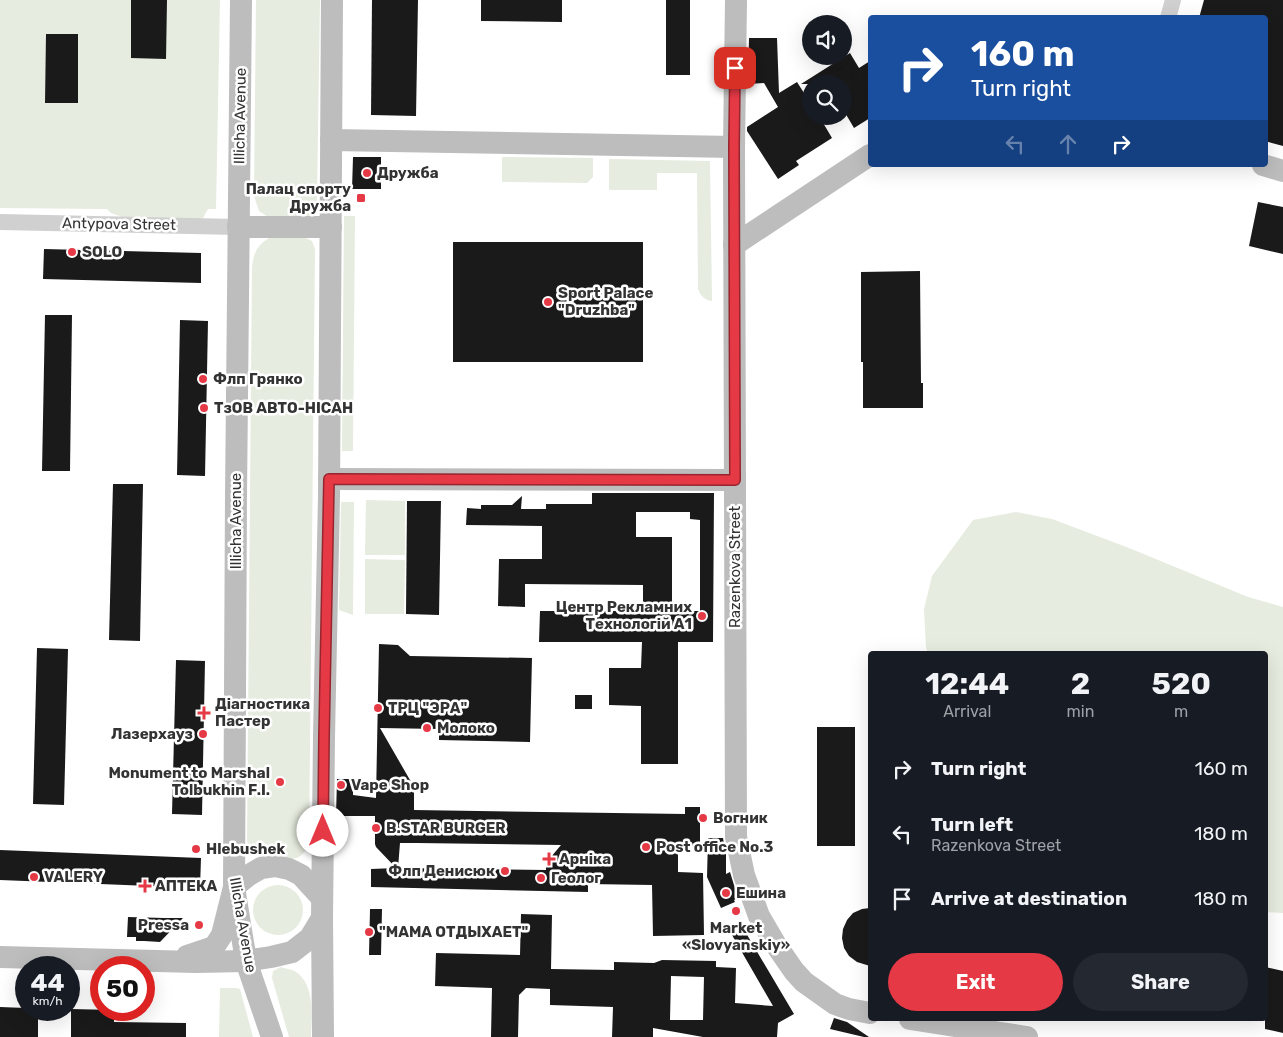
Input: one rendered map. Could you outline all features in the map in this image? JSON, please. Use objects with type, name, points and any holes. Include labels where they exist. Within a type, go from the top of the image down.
[{"type":"street","name":"Illicha Avenue","points":[[241,0],[234,887],[246,961],[272,1037]]},
{"type":"street","points":[[323,1037],[322,908],[329,479],[332,0]]},
{"type":"street","name":"Razenkova Street","points":[[736,0],[734,147],[736,837],[744,875],[760,916],[794,971],[804,982],[835,1004],[849,1009],[868,1012]]},
{"type":"street","points":[[1169,15],[1172,0]]},
{"type":"street","points":[[331,140],[734,147]]},
{"type":"street","points":[[734,245],[868,156]]},
{"type":"street","points":[[1268,166],[1283,171]]},
{"type":"street","name":"Antypova Street","points":[[0,222],[238,227]]},
{"type":"street","points":[[238,227],[331,227]]},
{"type":"street","points":[[329,479],[735,480]]},
{"type":"street","points":[[168,961],[214,947],[222,935],[234,887],[261,868],[275,866],[289,869],[301,875],[322,908]]},
{"type":"street","points":[[0,957],[196,962],[246,961],[292,952],[310,938],[322,908]]},
{"type":"street","points":[[923,1021],[1027,1037]]},
{"type":"shaded area","points":[[0,0],[220,0],[216,209],[208,209],[203,218],[196,221],[122,217],[111,213],[107,209],[0,208]]},
{"type":"shaded area","points":[[256,0],[320,0],[317,197],[315,211],[307,219],[268,217],[259,211],[254,196]]},
{"type":"shaded area","points":[[502,157],[593,158],[593,177],[587,183],[502,182]]},
{"type":"shaded area","points":[[609,159],[710,161],[712,301],[703,297],[698,289],[697,173],[657,173],[657,190],[609,190]]},
{"type":"shaded area","points":[[344,216],[355,216],[353,451],[342,451]]},
{"type":"shaded area","points":[[269,238],[306,238],[312,241],[315,249],[309,845],[299,857],[283,859],[270,859],[255,855],[247,841],[252,266],[257,250]]},
{"type":"shaded area","points":[[366,500],[405,501],[405,555],[365,555]]},
{"type":"shaded area","points":[[341,502],[354,502],[353,615],[339,610]]},
{"type":"shaded area","points":[[1016,512],[1052,519],[1129,548],[1248,597],[1283,607],[1283,913],[1268,912],[1268,651],[928,651],[924,609],[932,576],[973,520]]},
{"type":"shaded area","points":[[365,559],[405,560],[404,614],[365,614]]},
{"type":"shaded area","points":[[283,885],[296,892],[302,900],[302,920],[296,928],[288,934],[273,935],[260,928],[254,920],[253,905],[260,892],[268,886]]},
{"type":"shaded area","points":[[281,967],[296,972],[307,985],[312,1011],[311,1037],[289,1037],[272,978],[273,971]]},
{"type":"shaded area","points":[[220,988],[240,989],[253,1037],[219,1037]]},
{"type":"building","points":[[131,0],[167,0],[166,59],[131,58]]},
{"type":"building","points":[[372,0],[418,0],[416,116],[371,115]]},
{"type":"building","points":[[481,0],[562,0],[562,22],[481,21]]},
{"type":"building","points":[[666,0],[690,0],[690,75],[666,75]]},
{"type":"building","points":[[1204,0],[1283,0],[1283,146],[1268,142],[1268,15],[1200,15]]},
{"type":"building","points":[[46,34],[78,34],[78,103],[45,103]]},
{"type":"building","points":[[749,38],[777,38],[779,93],[797,82],[802,90],[802,125],[824,125],[832,138],[796,161],[799,165],[778,179],[747,131],[747,127],[778,107],[764,83],[748,84]]},
{"type":"building","points":[[852,56],[859,68],[868,62],[868,119],[854,128],[852,125],[852,75],[815,75],[831,65],[852,65]]},
{"type":"building","name":"Дружба","points":[[353,157],[381,157],[381,189],[352,189]]},
{"type":"building","points":[[1258,202],[1283,207],[1283,254],[1249,246]]},
{"type":"building","name":"Sport Palace \"Druzhba\"","points":[[453,242],[643,242],[643,362],[453,362]]},
{"type":"building","points":[[44,249],[201,253],[201,283],[43,279]]},
{"type":"building","points":[[920,271],[923,408],[863,408],[861,272]]},
{"type":"building","points":[[45,315],[72,315],[70,471],[42,471]]},
{"type":"building","points":[[180,320],[208,321],[205,476],[177,475]]},
{"type":"building","points":[[113,484],[143,484],[140,641],[109,640]]},
{"type":"building","points":[[592,493],[714,493],[713,642],[678,642],[678,764],[641,764],[641,706],[609,705],[609,668],[641,668],[642,642],[539,642],[540,611],[643,611],[643,585],[525,584],[525,607],[498,606],[499,559],[542,559],[542,526],[466,525],[467,508],[481,509],[481,505],[512,505],[522,496],[521,509],[546,509],[546,504],[592,504]],"holes":[[[636,512],[690,512],[690,519],[700,520],[700,611],[672,611],[672,537],[636,537]]]},
{"type":"building","points":[[407,501],[441,501],[439,615],[406,614]]},
{"type":"building","points":[[379,644],[398,645],[410,656],[532,658],[530,742],[439,740],[439,729],[380,728],[414,787],[414,810],[685,814],[685,807],[700,807],[700,847],[678,847],[678,872],[703,873],[704,935],[653,936],[652,885],[588,884],[588,892],[371,887],[371,869],[396,868],[376,847],[375,816],[336,816],[337,779],[353,779],[353,795],[376,798]],"holes":[[[400,843],[561,845],[546,863],[546,870],[398,868]]]},
{"type":"building","points":[[37,648],[68,649],[64,805],[33,804]]},
{"type":"building","points":[[176,660],[205,661],[202,815],[172,814]]},
{"type":"building","points":[[575,695],[592,695],[592,709],[575,709]]},
{"type":"building","points":[[817,727],[855,727],[855,846],[817,846]]},
{"type":"building","points":[[708,838],[723,838],[726,855],[726,874],[730,872],[738,898],[734,900],[735,902],[721,908],[707,877]]},
{"type":"building","points":[[0,850],[201,858],[200,888],[0,880]]},
{"type":"building","points":[[868,908],[868,965],[857,962],[849,956],[844,948],[842,938],[847,920],[853,913]]},
{"type":"building","points":[[370,909],[382,909],[381,955],[369,955]]},
{"type":"building","points":[[521,914],[552,915],[551,969],[614,970],[614,962],[654,963],[662,960],[716,961],[716,967],[736,968],[735,1003],[773,1006],[732,935],[743,928],[794,1014],[778,1023],[777,1037],[703,1037],[653,1028],[653,1037],[612,1037],[613,1007],[550,1005],[550,989],[526,988],[519,995],[518,1037],[491,1037],[492,988],[435,986],[436,953],[520,955]],"holes":[[[671,976],[704,977],[703,1020],[670,1020]]]},
{"type":"building","points":[[128,917],[183,918],[160,942],[136,941],[136,937],[127,937]]},
{"type":"building","points":[[1268,968],[1283,971],[1283,1033],[1265,1029],[1265,1021],[1268,1021]]},
{"type":"building","points":[[0,1007],[15,1008],[15,1021],[38,1021],[38,1037],[0,1037]]},
{"type":"building","points":[[80,1009],[90,1009],[90,1021],[186,1023],[186,1037],[71,1037],[71,1021],[80,1021]]},
{"type":"building","points":[[834,1018],[847,1022],[869,1037],[830,1029]]},
{"type":"place","name":"Дружба","points":[[367,173]]},
{"type":"place","name":"Палац спорту Дружба","points":[[361,198]]},
{"type":"place","name":"SOLO","points":[[72,252]]},
{"type":"place","name":"Sport Palace \"Druzhba\"","points":[[548,302]]},
{"type":"place","name":"Флп Грянко","points":[[203,379]]},
{"type":"place","name":"ТзОВ АВТО-НІСАН","points":[[204,408]]},
{"type":"place","name":"Центр Рекламних Технологій А1","points":[[702,616]]},
{"type":"place","name":"ТРЦ \"ЭРА\"","points":[[378,708]]},
{"type":"place","name":"Діагностика Пастер","points":[[204,713]]},
{"type":"place","name":"Молоко","points":[[427,728]]},
{"type":"place","name":"Лазерхауз","points":[[203,734]]},
{"type":"place","name":"Monument to Marshal Tolbukhin F.I.","points":[[280,782]]},
{"type":"place","name":"Vape Shop","points":[[341,785]]},
{"type":"place","name":"Вогник","points":[[703,818]]},
{"type":"place","name":"B.STAR BURGER","points":[[376,828]]},
{"type":"place","name":"Post office No.3","points":[[646,847]]},
{"type":"place","name":"Hlebushek","points":[[196,849]]},
{"type":"place","name":"Арніка","points":[[549,859]]},
{"type":"place","name":"Флп Денисюк","points":[[505,871]]},
{"type":"place","name":"VALERY","points":[[34,877]]},
{"type":"place","name":"Геолог","points":[[541,878]]},
{"type":"place","name":"АПТЕКА","points":[[145,886]]},
{"type":"place","name":"Ешина","points":[[726,893]]},
{"type":"place","name":"Market «Slovyanskiy»","points":[[736,911]]},
{"type":"place","name":"Pressa","points":[[199,925]]},
{"type":"place","name":"\"МАМА ОТДЫХАЕТ\"","points":[[369,932]]},
{"type":"route","points":[[323,831],[329,479],[735,480],[735,68]]}]
